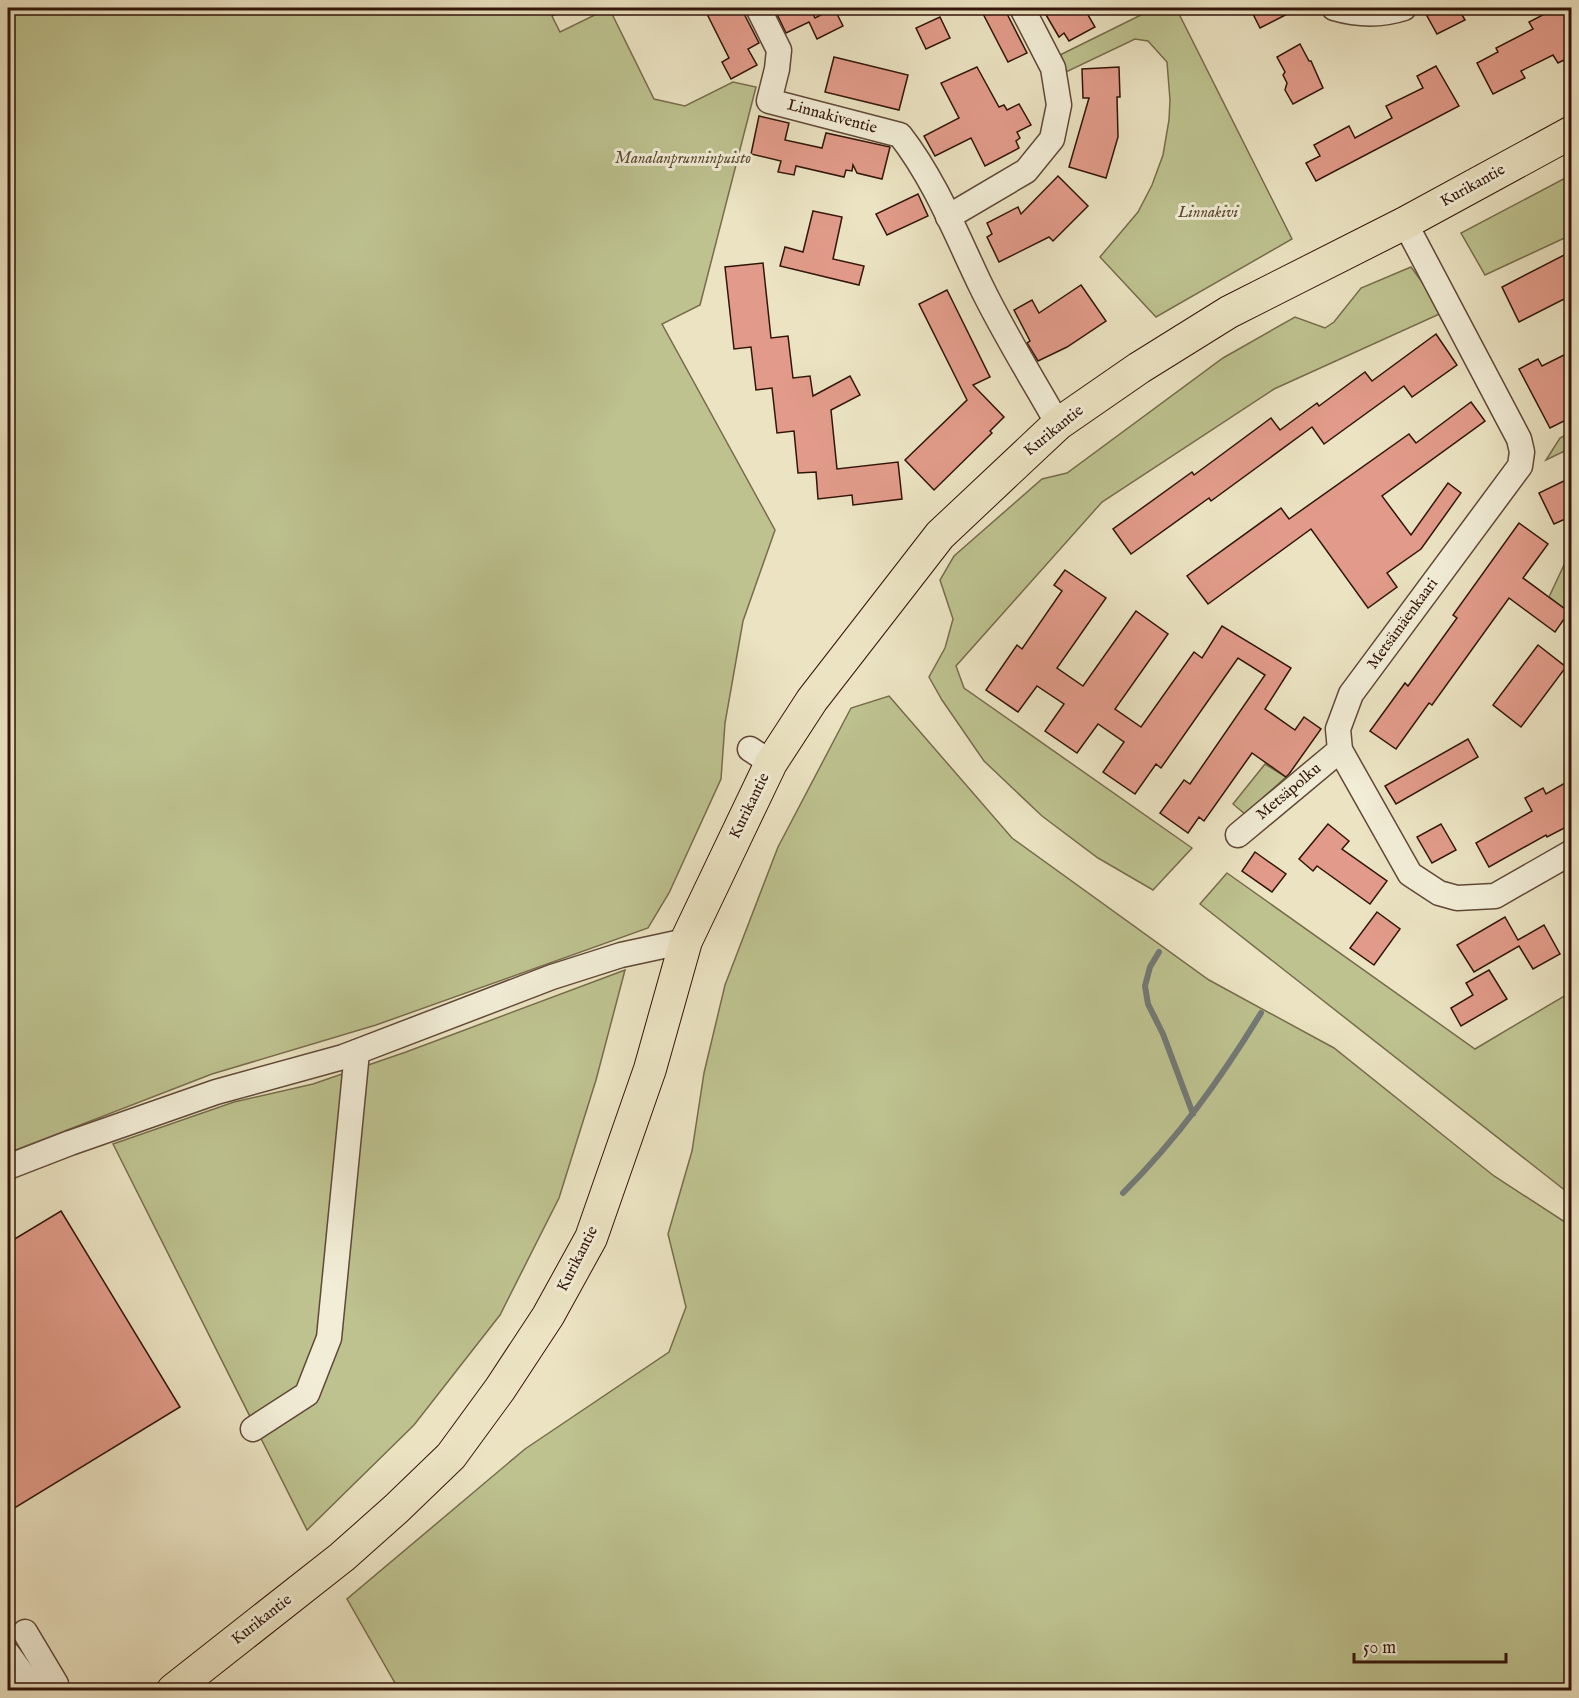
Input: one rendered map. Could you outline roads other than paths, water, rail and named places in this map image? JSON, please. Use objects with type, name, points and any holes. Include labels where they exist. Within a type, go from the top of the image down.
[{"type":"main road","name":"Kurikantie","points":[[173,1690],[342,1557],[396,1509],[451,1455],[500,1389],[548,1316],[591,1238],[650,1069],[686,941],[760,756],[812,700],[940,535],[1058,424],[1139,368],[1229,312],[1405,223],[1572,132]]},
{"type":"street","name":"Linnakiventie","points":[[758,8],[779,50],[769,101],[900,135],[913,152],[948,217],[981,287],[1058,424]]},
{"type":"street","points":[[948,217],[1026,171],[1052,139],[1059,105],[1053,68],[1022,8]]},
{"type":"street","points":[[1334,8],[1353,13],[1372,14],[1390,13],[1404,8]]},
{"type":"street","name":"Metsämäenkaari","points":[[1340,750],[1338,729],[1351,694],[1520,466],[1522,452],[1519,439],[1405,223]]},
{"type":"street","points":[[1340,750],[1410,874],[1438,893],[1457,898],[1495,896],[1572,852]]},
{"type":"street","name":"Metsäpolku","points":[[1238,835],[1340,750]]},
{"type":"street","points":[[8,1167],[216,1092],[357,1052],[552,977],[621,955],[686,941]]},
{"type":"street","points":[[253,1429],[307,1394],[329,1338],[357,1052]]},
{"type":"street","points":[[25,1632],[56,1684],[55,1690]]},
{"type":"street","points":[[8,1654],[34,1690]]},
{"type":"waterway","points":[[1159,952],[1150,967],[1145,986],[1148,1004],[1163,1034],[1193,1114]]},
{"type":"waterway","points":[[1123,1193],[1162,1151],[1197,1108],[1261,1013]]},
{"type":"park label","name":"Manalanprunninpuisto","points":[[683,159]]},
{"type":"park label","name":"Linnakivi","points":[[1208,213]]}]
